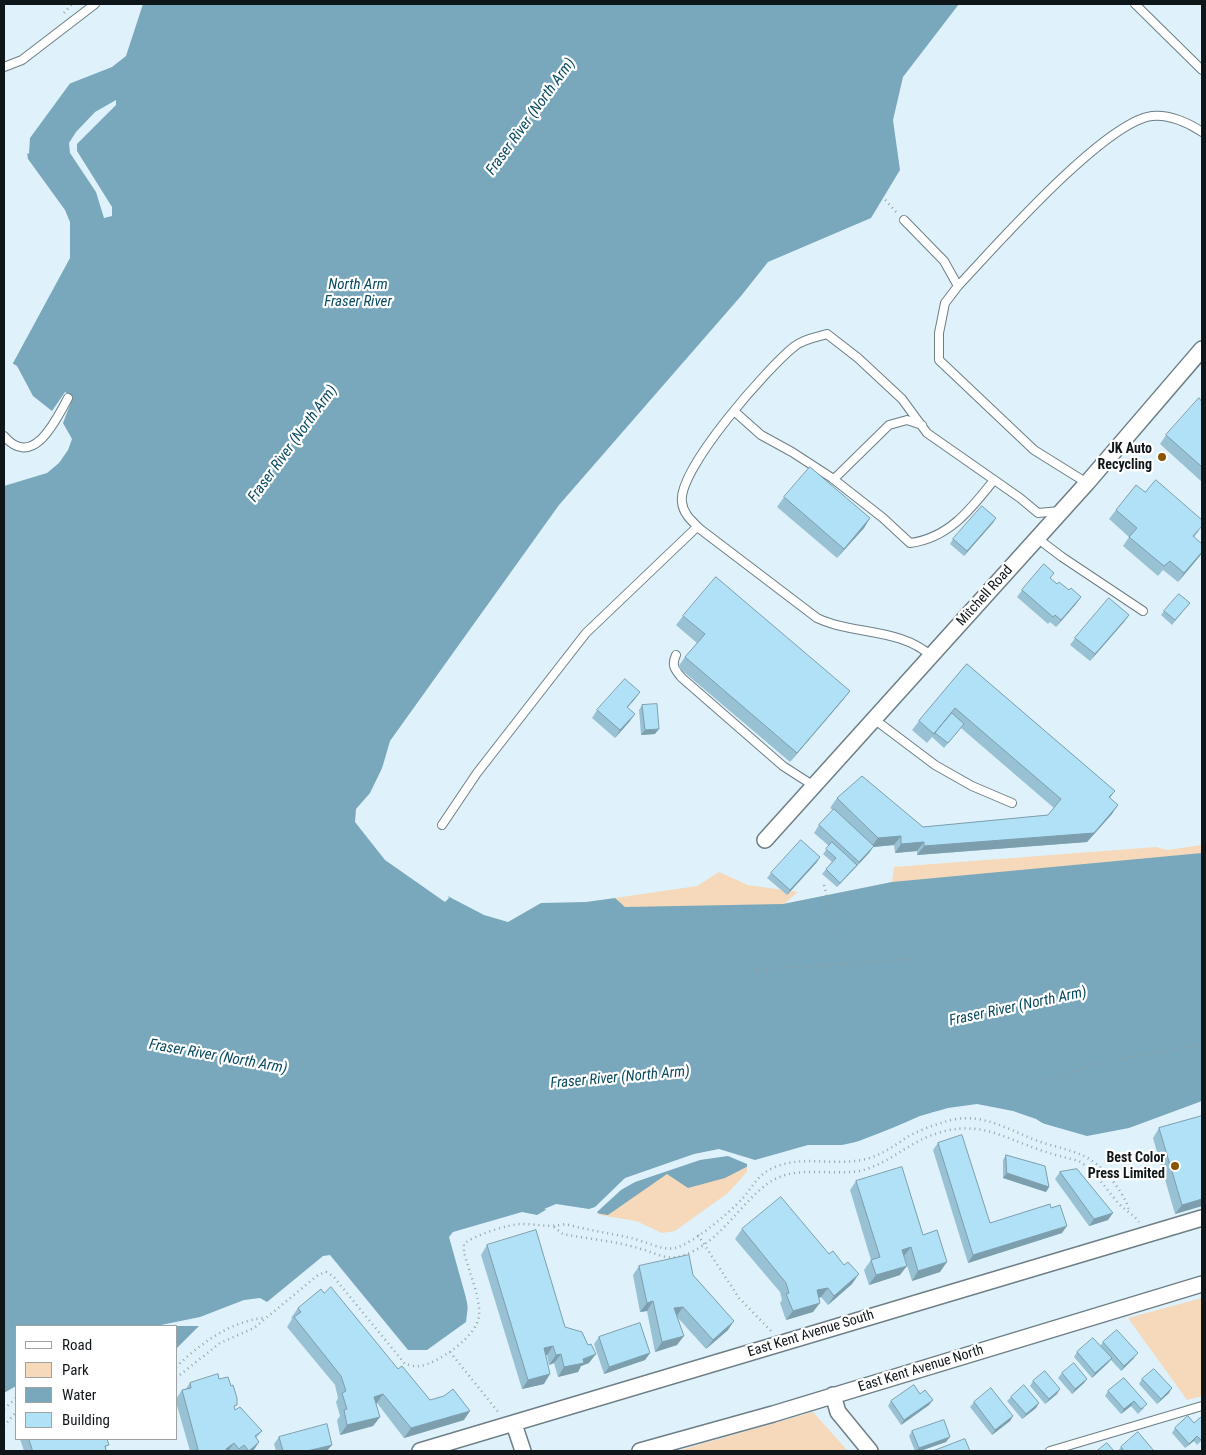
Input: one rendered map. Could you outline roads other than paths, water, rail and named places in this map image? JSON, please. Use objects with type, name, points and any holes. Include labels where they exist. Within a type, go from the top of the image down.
[{"type":"street","name":"Mitchell Road","points":[[765,840],[1087,483],[1202,350]]},
{"type":"street","name":"East Kent Avenue South","points":[[420,1451],[1202,1218]]},
{"type":"street","name":"East Kent Avenue North","points":[[640,1451],[833,1396],[1202,1284]]},
{"type":"street","points":[[833,1396],[838,1412],[870,1451]]},
{"type":"street","points":[[514,1424],[523,1451]]},
{"type":"lane","points":[[4,67],[22,60],[95,4]]},
{"type":"lane","points":[[1135,4],[1202,70]]},
{"type":"lane","points":[[1087,483],[1034,450],[939,360],[939,333],[946,303],[958,286],[1088,152],[1138,120],[1162,116],[1179,120],[1202,132]]},
{"type":"lane","points":[[904,220],[944,261],[958,286]]},
{"type":"lane","points":[[931,656],[909,641],[831,624],[817,618],[698,526],[684,510],[681,500],[683,490],[698,458],[714,434],[734,411],[796,345],[827,334],[858,358],[902,399],[927,432],[1038,513],[1062,511]]},
{"type":"lane","points":[[4,436],[14,445],[23,447],[37,443],[46,435],[68,398]]},
{"type":"lane","points":[[734,411],[761,435],[834,479],[883,518],[910,543],[926,541],[948,529],[968,513],[994,480]]},
{"type":"lane","points":[[834,479],[889,425],[907,420],[922,425]]},
{"type":"lane","points":[[442,825],[477,772],[586,633],[698,526]]},
{"type":"lane","points":[[1037,538],[1143,611]]},
{"type":"lane","points":[[676,655],[673,662],[674,669],[682,678],[783,766],[814,786]]},
{"type":"lane","points":[[874,719],[935,765],[972,786],[1012,803]]},
{"type":"lane","points":[[1050,1451],[1202,1406]]},
{"type":"water","name":"North Arm Fraser River","points":[[143,4],[959,4],[903,77],[893,120],[900,170],[871,218],[768,262],[741,296],[559,505],[390,741],[374,796],[363,816],[365,827],[394,860],[438,891],[484,915],[508,922],[541,903],[586,902],[615,898],[625,907],[783,904],[892,882],[1202,853],[1202,1101],[1129,1128],[1087,1136],[982,1106],[934,1112],[846,1146],[803,1148],[756,1162],[725,1178],[688,1188],[667,1174],[608,1215],[552,1206],[529,1220],[470,1234],[459,1254],[471,1327],[428,1361],[406,1360],[331,1267],[317,1269],[274,1304],[262,1304],[241,1309],[206,1327],[178,1352],[178,1325],[15,1325],[15,1391],[4,1400],[4,475],[39,465],[49,455],[61,436],[59,430],[28,405],[12,365],[70,258],[70,222],[65,210],[28,159],[25,139],[61,87],[112,67],[126,56]]},
{"type":"place","name":"JK Auto Recycling","points":[[1162,457]]},
{"type":"place","name":"Best Color Press Limited","points":[[1175,1166]]},
{"type":"water label","name":"Fraser River (North Arm)","points":[[531,117]]},
{"type":"water label","name":"Fraser River (North Arm)","points":[[293,444]]},
{"type":"water label","name":"Fraser River (North Arm)","points":[[1018,1007]]},
{"type":"water label","name":"Fraser River (North Arm)","points":[[218,1057]]},
{"type":"water label","name":"Fraser River (North Arm)","points":[[620,1078]]}]
